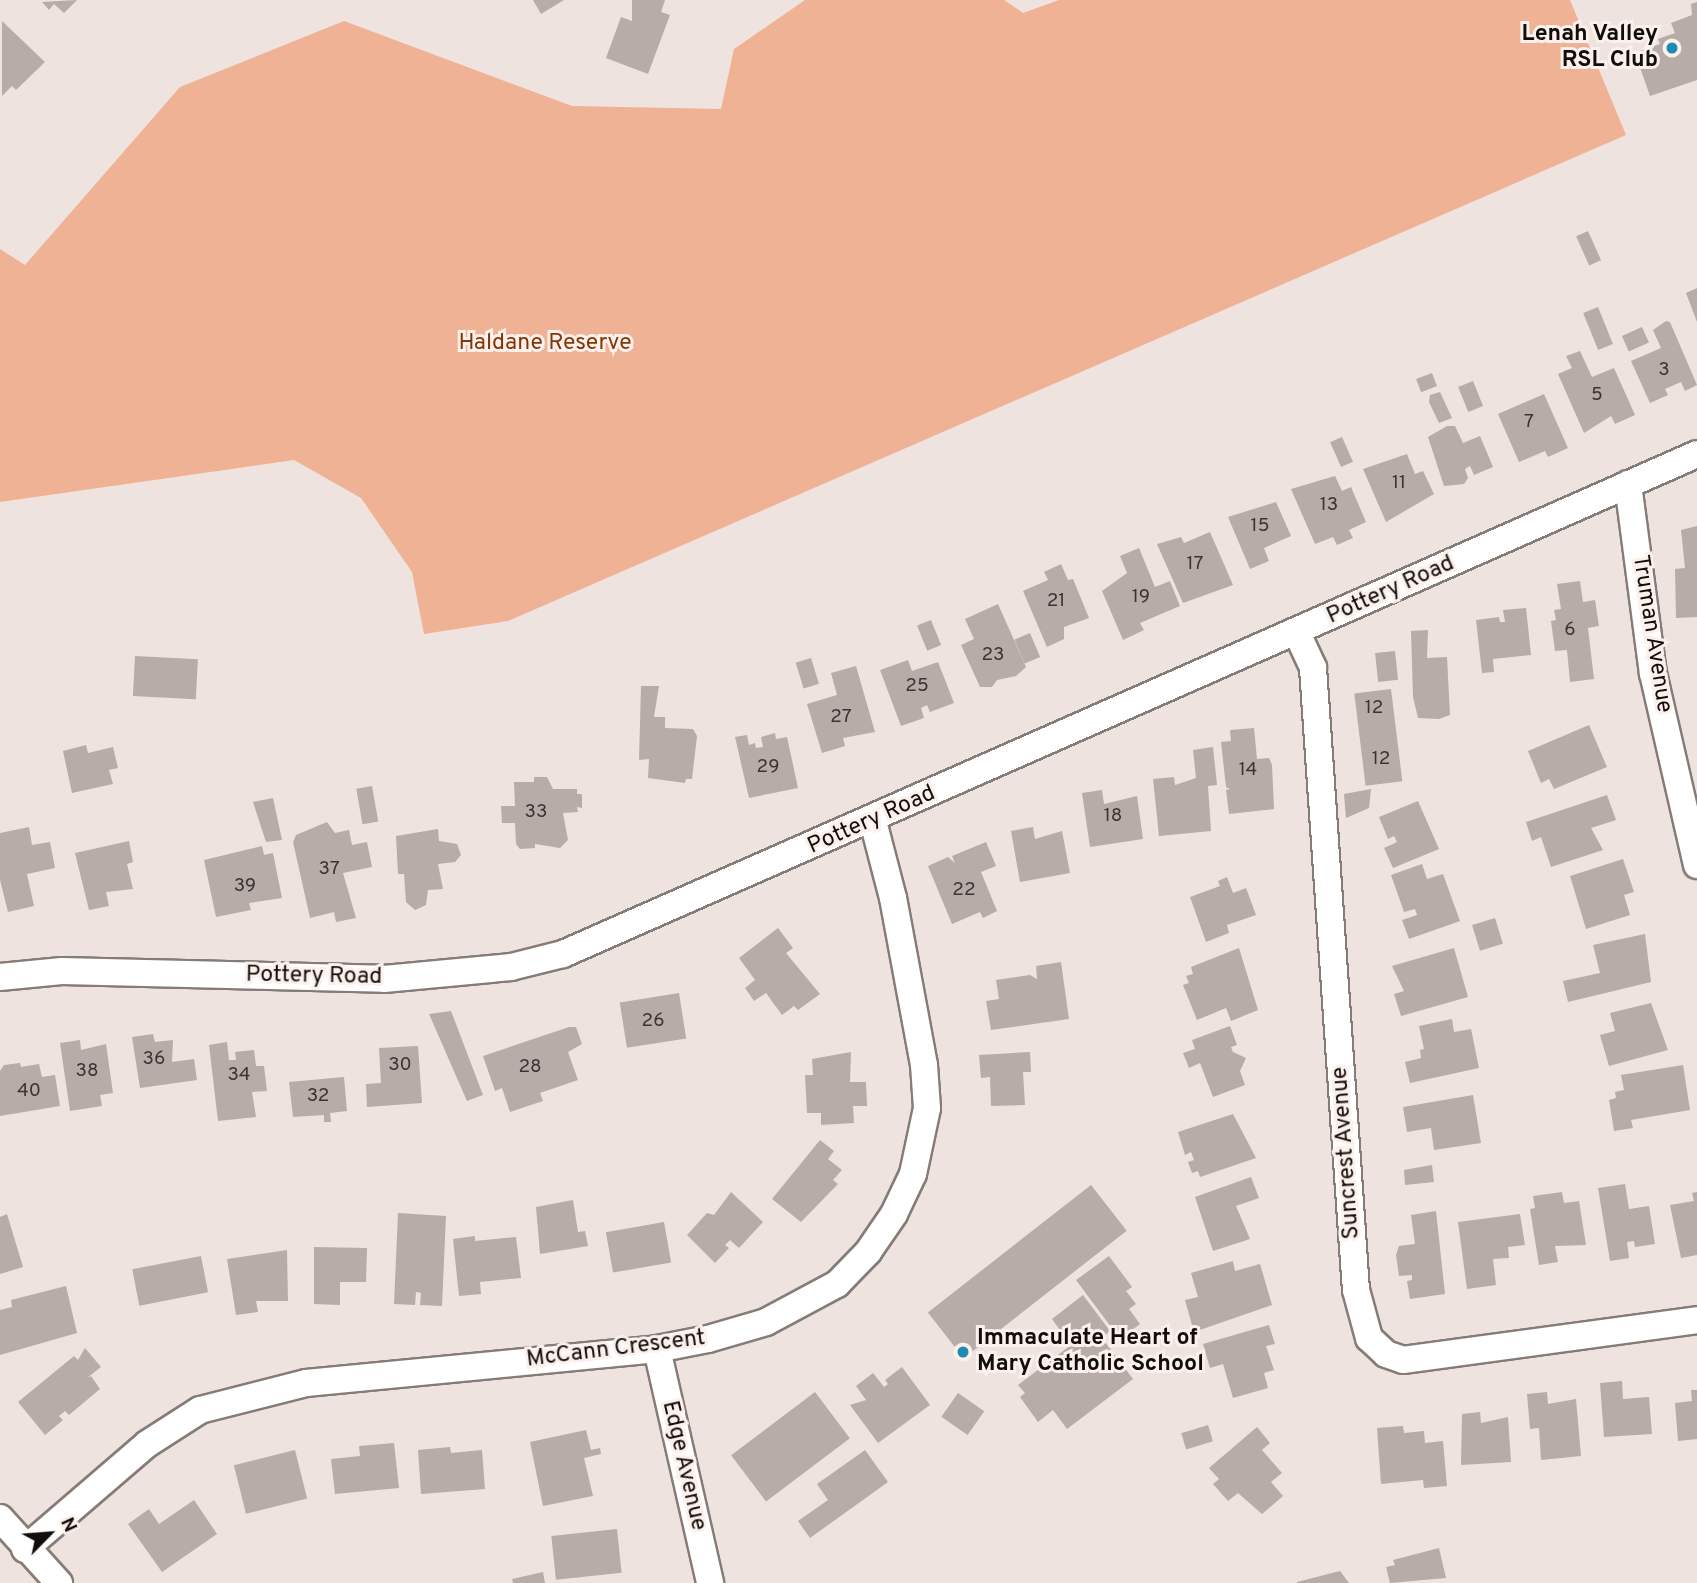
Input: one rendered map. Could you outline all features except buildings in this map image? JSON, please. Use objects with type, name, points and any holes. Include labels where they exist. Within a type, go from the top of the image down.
[{"type":"street","name":"Pottery Road","points":[[0,977],[62,971],[384,979],[512,967],[606,939],[1697,454]]},
{"type":"street","name":"Truman Avenue","points":[[1629,484],[1653,673],[1697,864]]},
{"type":"street","name":"Suncrest Avenue","points":[[1297,633],[1313,668],[1356,1290],[1369,1338],[1385,1354],[1404,1360],[1697,1320]]},
{"type":"street","name":"McCann Crescent","points":[[25,1549],[148,1444],[200,1410],[306,1383],[657,1349],[766,1322],[837,1284],[875,1242],[913,1174],[927,1108],[924,1065],[892,898],[873,821]]},
{"type":"street","name":"Edge Avenue","points":[[657,1349],[710,1583]]},
{"type":"street","points":[[0,1518],[25,1549],[59,1583]]},
{"type":"green space","name":"Haldane Reserve","points":[[805,0],[1004,0],[1023,13],[1059,0],[1570,0],[1626,135],[508,621],[424,634],[412,572],[361,498],[294,460],[0,502],[0,249],[25,265],[180,87],[344,21],[572,106],[721,109],[734,49]]},
{"type":"place","name":"Lenah Valley RSL Club","points":[[1672,48]]},
{"type":"place","name":"Immaculate Heart of Mary Catholic School","points":[[963,1352]]}]
